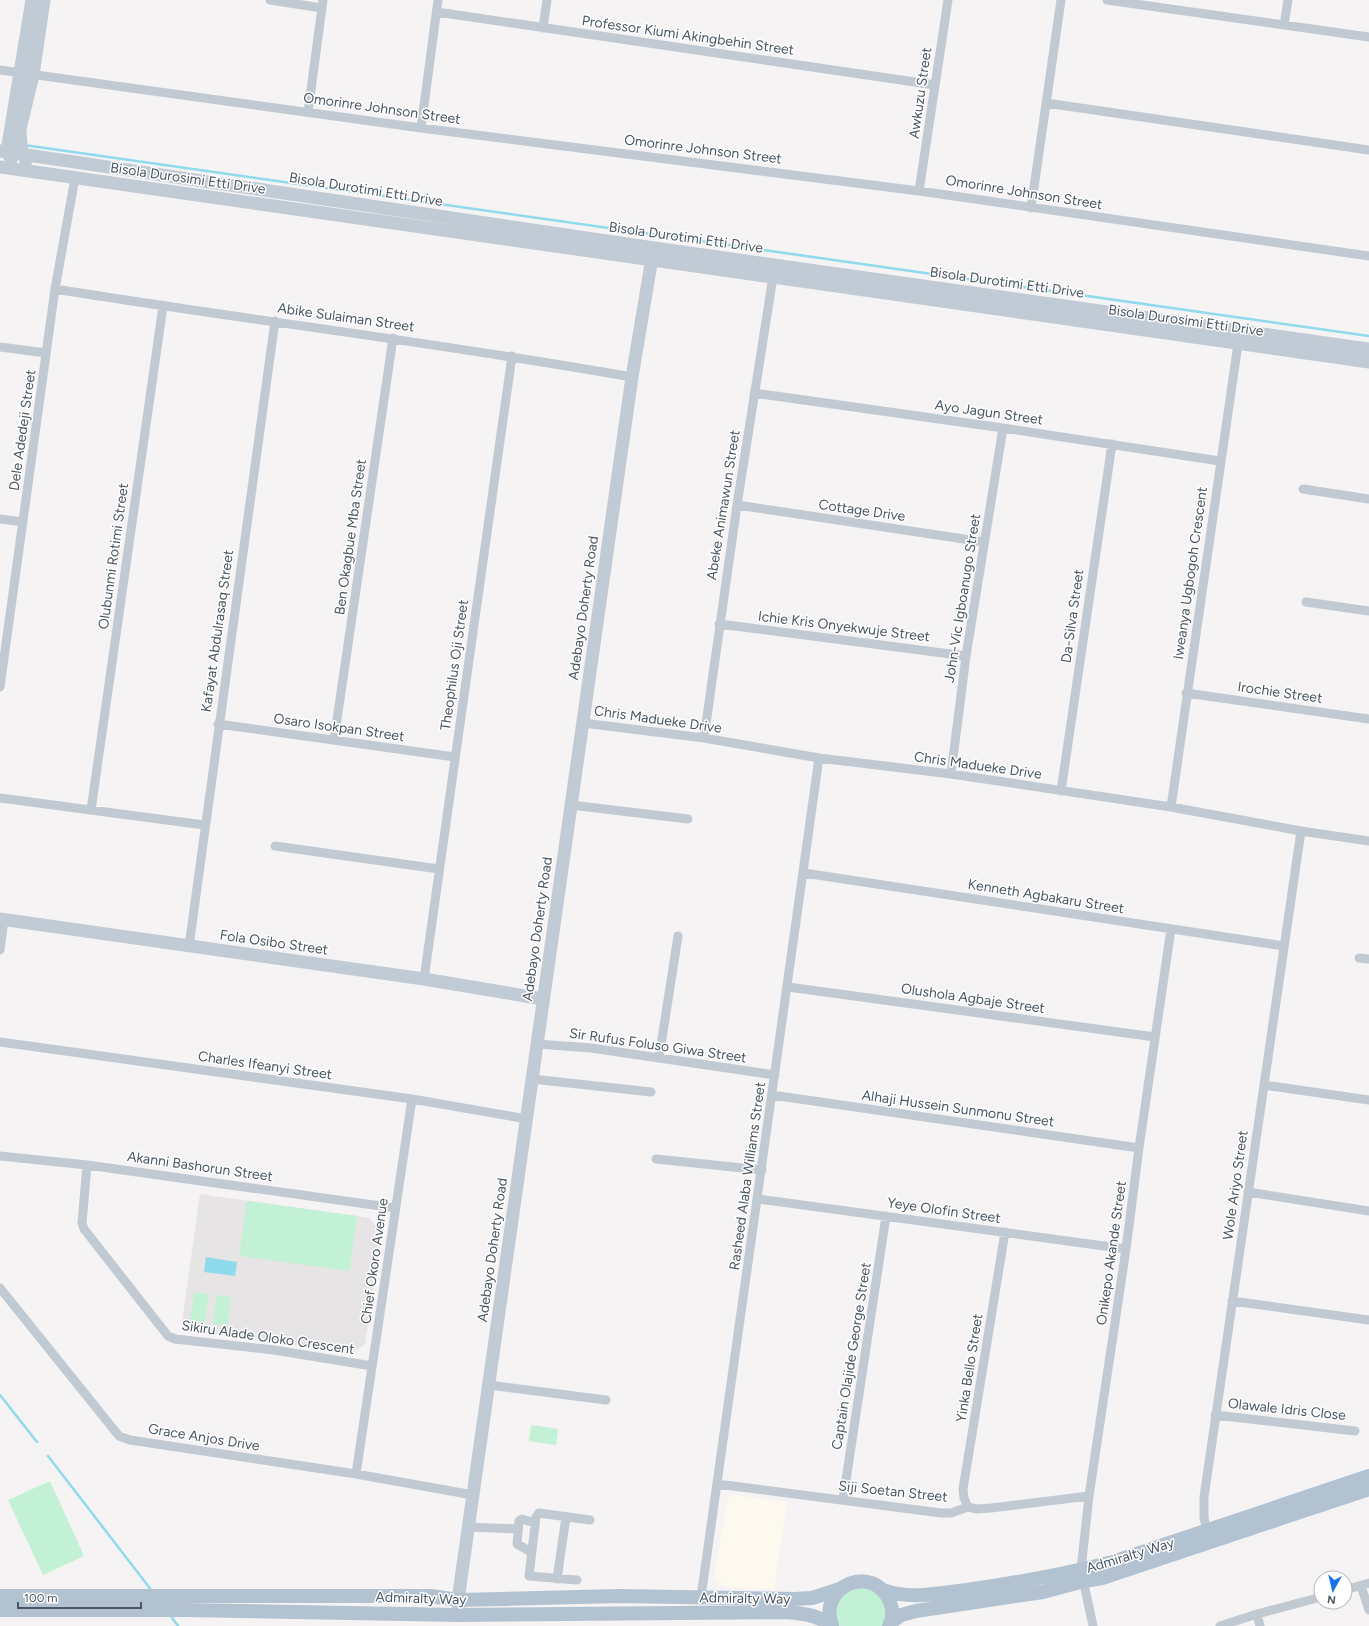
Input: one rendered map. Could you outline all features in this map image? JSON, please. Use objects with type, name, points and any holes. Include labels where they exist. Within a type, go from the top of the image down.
[{"type":"main road","points":[[26,74],[32,0]]},
{"type":"main road","points":[[14,169],[13,147],[26,74],[44,0]]},
{"type":"main road","points":[[13,147],[31,171]]},
{"type":"main road","name":"Bisola Durotimi Etti Drive","points":[[13,147],[653,254],[1369,349]]},
{"type":"main road","name":"Bisola Durosimi Etti Drive","points":[[0,167],[653,254],[773,277],[1369,362]]},
{"type":"main road","name":"Adebayo Doherty Road","points":[[459,1615],[458,1600],[526,1119],[632,377],[653,254]]},
{"type":"main road","name":"Fola Osibo Street","points":[[2,920],[424,979],[544,999]]},
{"type":"main road","name":"Admiralty Way","points":[[1209,1536],[1369,1476]]},
{"type":"main road","name":"Admiralty Way","points":[[890,1624],[902,1615],[916,1611],[1043,1592],[1113,1562],[1209,1536],[1369,1489]]},
{"type":"main road","name":"Admiralty Way","points":[[0,1596],[431,1596],[458,1600],[702,1597],[805,1598],[822,1596],[848,1584],[866,1581],[883,1590],[900,1595],[931,1594],[1050,1577],[1083,1575]]},
{"type":"main road","points":[[832,1626],[829,1616],[830,1606],[833,1596],[840,1589]]},
{"type":"main road","points":[[883,1590],[891,1605],[890,1624]]},
{"type":"main road","name":"Admiralty Way","points":[[0,1610],[185,1610],[459,1615],[791,1612],[806,1613],[817,1617],[832,1626]]},
{"type":"street","points":[[270,0],[323,4],[308,112]]},
{"type":"street","points":[[422,128],[438,0]]},
{"type":"street","points":[[543,28],[547,0]]},
{"type":"street","name":"Awkuzu Street","points":[[919,191],[948,0]]},
{"type":"street","points":[[1031,208],[1061,0]]},
{"type":"street","points":[[1107,0],[1173,5],[1284,25],[1369,37]]},
{"type":"street","points":[[1284,25],[1288,0]]},
{"type":"street","name":"Professor Kiumi Akingbehin Street","points":[[437,12],[936,85]]},
{"type":"street","name":"Omorinre Johnson Street","points":[[0,70],[422,128],[919,191],[1369,256]]},
{"type":"street","points":[[1046,103],[1369,150]]},
{"type":"street","name":"Dele Adedeji Street","points":[[0,687],[55,289],[75,178]]},
{"type":"street","name":"Abeke Animawun Street","points":[[704,738],[736,505],[773,277]]},
{"type":"street","name":"Abike Sulaiman Street","points":[[55,289],[512,356],[632,377]]},
{"type":"street","name":"Olubunmi Rotimi Street","points":[[91,810],[163,306]]},
{"type":"street","name":"Kafayat Abdulrasaq Street","points":[[188,946],[275,321]]},
{"type":"street","name":"Ben Okagbue Mba Street","points":[[334,740],[392,338]]},
{"type":"street","name":"Iweanya Ugbogoh Crescent","points":[[1171,807],[1186,693],[1238,344]]},
{"type":"street","points":[[0,347],[46,353]]},
{"type":"street","name":"Theophilus Oji Street","points":[[424,979],[512,356]]},
{"type":"street","name":"Ayo Jagun Street","points":[[754,393],[1003,428],[1220,461]]},
{"type":"street","name":"John-Vic Igboanugo Street","points":[[951,774],[966,656],[1003,428]]},
{"type":"street","name":"Da-Silva Street","points":[[1061,791],[1112,444]]},
{"type":"street","points":[[1303,489],[1369,499]]},
{"type":"street","name":"Cottage Drive","points":[[736,505],[984,542]]},
{"type":"street","points":[[0,519],[23,522]]},
{"type":"street","points":[[1306,602],[1369,611]]},
{"type":"street","name":"Ichie Kris Onyekwuje Street","points":[[719,624],[966,656]]},
{"type":"street","name":"Irochie Street","points":[[1186,693],[1369,718]]},
{"type":"street","name":"Chris Madueke Drive","points":[[583,723],[704,738],[819,758],[951,774],[1171,807],[1301,831],[1369,840]]},
{"type":"street","name":"Osaro Isokpan Street","points":[[218,724],[455,757]]},
{"type":"street","name":"Rasheed Alaba Williams Street","points":[[702,1597],[819,758]]},
{"type":"street","points":[[0,798],[204,825]]},
{"type":"street","points":[[571,805],[688,819]]},
{"type":"street","name":"Wole Ariyo Street","points":[[1209,1536],[1204,1518],[1204,1497],[1301,831]]},
{"type":"street","points":[[275,846],[439,869]]},
{"type":"street","name":"Kenneth Agbakaru Street","points":[[804,873],[1284,946]]},
{"type":"street","points":[[0,950],[2,920]]},
{"type":"street","name":"Onikepo Akande Street","points":[[1092,1626],[1083,1575],[1089,1496],[1126,1249],[1171,929]]},
{"type":"street","points":[[659,1058],[678,936]]},
{"type":"street","points":[[1359,958],[1369,959]]},
{"type":"street","name":"Olushola Agbaje Street","points":[[788,987],[1155,1037]]},
{"type":"street","name":"Charles Ifeanyi Street","points":[[0,1042],[412,1099],[526,1119]]},
{"type":"street","name":"Sir Rufus Foluso Giwa Street","points":[[537,1044],[591,1048],[775,1075]]},
{"type":"street","points":[[532,1079],[651,1092]]},
{"type":"street","points":[[1264,1085],[1369,1100]]},
{"type":"street","name":"Alhaji Hussein Sunmonu Street","points":[[772,1095],[1139,1148]]},
{"type":"street","name":"Chief Okoro Avenue","points":[[356,1474],[412,1099]]},
{"type":"street","name":"Akanni Bashorun Street","points":[[0,1156],[87,1165],[395,1208]]},
{"type":"street","points":[[656,1159],[762,1170]]},
{"type":"street","name":"Sikiru Alade Oloko Crescent","points":[[87,1165],[82,1223],[84,1229],[168,1336],[175,1339],[274,1350],[372,1366]]},
{"type":"street","points":[[1248,1192],[1369,1211]]},
{"type":"street","name":"Yeye Olofin Street","points":[[758,1199],[1126,1249]]},
{"type":"street","name":"Captain Olajide George Street","points":[[843,1500],[886,1216]]},
{"type":"street","name":"Yinka Bello Street","points":[[968,1507],[964,1498],[963,1489],[1005,1232]]},
{"type":"street","name":"Grace Anjos Drive","points":[[0,1288],[119,1436],[130,1440],[356,1474],[473,1495]]},
{"type":"street","points":[[1232,1301],[1369,1320]]},
{"type":"street","points":[[489,1385],[606,1400]]},
{"type":"street","name":"Olawale Idris Close","points":[[1216,1415],[1355,1431]]},
{"type":"street","name":"Siji Soetan Street","points":[[717,1484],[941,1513],[951,1513],[968,1507],[977,1509],[991,1508],[1089,1496]]},
{"type":"street","points":[[577,1580],[529,1576],[536,1514],[539,1513],[590,1520]]},
{"type":"street","points":[[557,1579],[566,1517]]},
{"type":"street","points":[[531,1552],[517,1544],[518,1529],[520,1519],[535,1523]]},
{"type":"street","points":[[469,1526],[518,1529]]},
{"type":"street","points":[[1353,1588],[1365,1585],[1369,1610]]},
{"type":"street","points":[[1220,1626],[1257,1614],[1313,1599]]},
{"type":"street","points":[[1257,1614],[1260,1626]]},
{"type":"shaded area","points":[[200,1194],[370,1218],[382,1233],[365,1344],[352,1353],[181,1329]]},
{"type":"shaded area","points":[[735,1495],[787,1502],[774,1589],[727,1588],[714,1578],[727,1502],[729,1497]]},
{"type":"green space","points":[[247,1201],[357,1216],[349,1271],[239,1256]]},
{"type":"green space","points":[[194,1292],[209,1294],[205,1322],[190,1320]]},
{"type":"green space","points":[[217,1295],[231,1297],[227,1326],[213,1324]]},
{"type":"green space","points":[[531,1425],[558,1429],[556,1445],[529,1441]]},
{"type":"green space","points":[[50,1481],[84,1556],[43,1575],[8,1500]]},
{"type":"green space","points":[[860,1586],[878,1593],[887,1609],[883,1626],[838,1626],[835,1619],[840,1596]]},
{"type":"water","points":[[206,1257],[237,1262],[235,1276],[204,1272]]},
{"type":"waterway","points":[[24,145],[1369,336]]},
{"type":"waterway","points":[[0,1395],[37,1442]]},
{"type":"waterway","points":[[48,1456],[152,1591]]},
{"type":"waterway","points":[[170,1615],[178,1626]]}]
